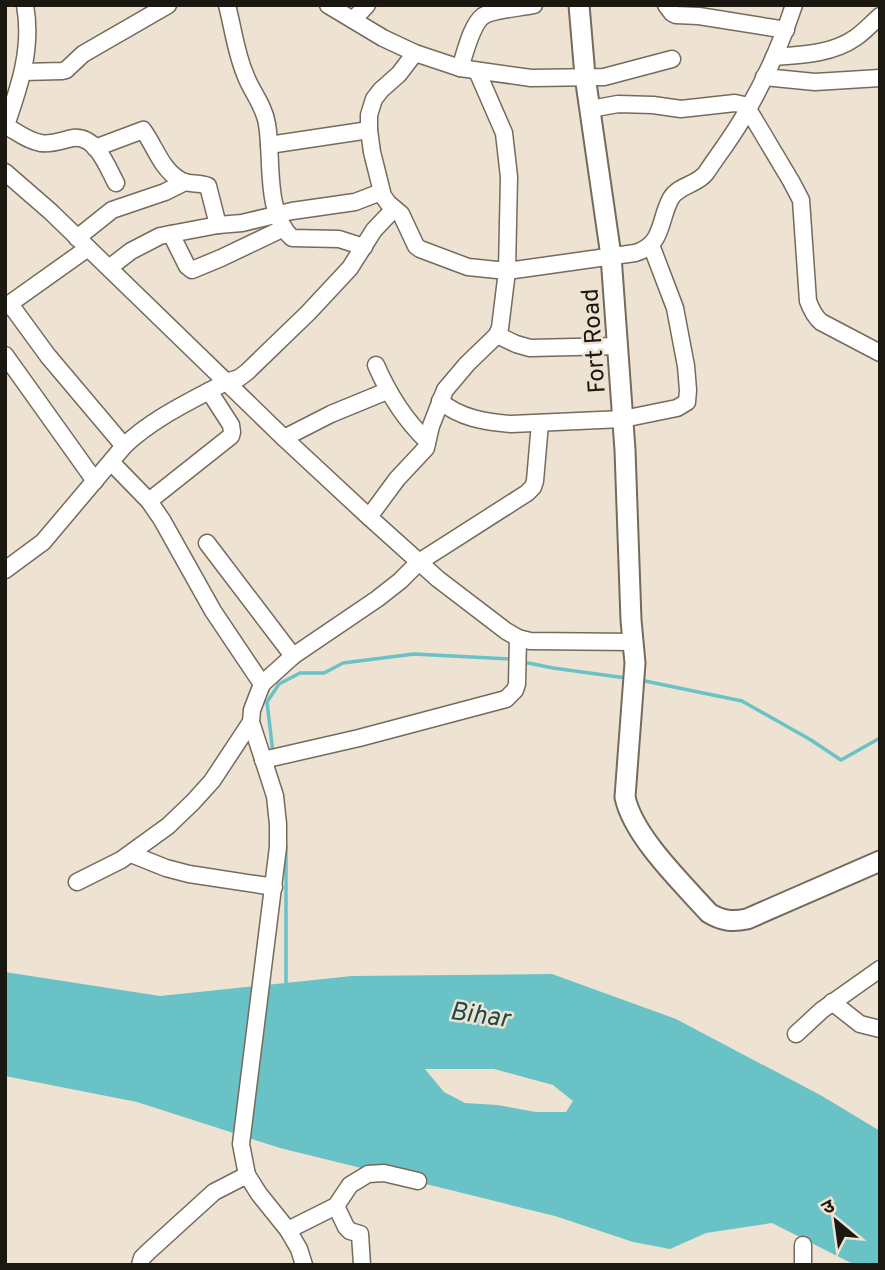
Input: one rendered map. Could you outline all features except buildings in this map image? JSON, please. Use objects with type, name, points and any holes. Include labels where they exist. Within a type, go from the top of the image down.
[{"type":"main road","name":"Fort Road","points":[[579,5],[590,109],[611,256],[623,419],[634,642],[634,680],[625,797],[627,807],[661,860],[709,913],[718,919],[747,919],[880,861]]},
{"type":"street","points":[[25,5],[28,45],[23,72],[6,127],[40,143],[80,138],[89,142],[101,155],[116,183]]},
{"type":"street","points":[[23,72],[62,72],[83,54],[168,5]]},
{"type":"street","points":[[227,5],[244,72],[265,114],[273,196],[280,221],[289,236],[296,239],[339,239],[364,247]]},
{"type":"street","points":[[328,5],[383,38],[415,53],[477,71],[531,78],[612,76],[672,59]]},
{"type":"street","points":[[352,20],[367,5]]},
{"type":"street","points":[[460,68],[473,30],[480,19],[494,12],[534,5]]},
{"type":"street","points":[[666,5],[671,13],[676,15],[699,16],[786,30]]},
{"type":"street","points":[[415,53],[374,99],[369,115],[372,152],[381,192],[385,200],[403,217],[416,246],[420,249],[468,267],[507,271],[635,253],[651,245],[660,230],[671,198],[679,190],[702,177],[748,109],[786,30],[794,5]]},
{"type":"street","points":[[774,57],[841,46],[855,38],[880,16]]},
{"type":"street","points":[[369,517],[397,479],[426,448],[440,401],[452,380],[497,335],[502,319],[507,271],[509,190],[506,141],[502,125],[477,71]]},
{"type":"street","points":[[764,77],[815,82],[880,78]]},
{"type":"street","points":[[590,109],[618,104],[681,108],[740,103],[748,109],[801,200],[808,301],[812,310],[821,322],[880,353]]},
{"type":"street","points":[[94,148],[143,130],[167,169],[185,182]]},
{"type":"street","points":[[269,145],[369,130]]},
{"type":"street","points":[[5,172],[369,517],[419,562],[506,631],[530,641],[634,642]]},
{"type":"street","points":[[124,446],[8,306],[82,243],[112,210],[185,182],[204,184],[208,186],[218,225]]},
{"type":"street","points":[[171,234],[187,266],[192,270],[221,258],[292,211],[355,202],[381,192]]},
{"type":"street","points":[[8,563],[43,542],[136,434],[153,422],[247,372],[308,313],[349,268],[374,230],[394,209]]},
{"type":"street","points":[[109,268],[140,245],[160,236],[218,225],[280,221]]},
{"type":"street","points":[[440,401],[450,410],[464,416],[511,424],[623,419],[677,408],[687,402],[688,390],[678,321],[651,245]]},
{"type":"street","points":[[497,335],[530,348],[618,346]]},
{"type":"street","points":[[5,355],[96,481]]},
{"type":"street","points":[[376,365],[387,391],[409,423],[427,441]]},
{"type":"street","points":[[149,501],[231,436],[231,425],[209,391]]},
{"type":"street","points":[[284,438],[331,414],[387,391]]},
{"type":"street","points":[[304,1265],[288,1230],[247,1175],[241,1144],[274,887],[278,824],[275,796],[251,722],[252,710],[262,684],[293,656],[377,599],[419,562],[512,505],[533,487],[540,423]]},
{"type":"street","points":[[111,462],[149,501],[162,520],[213,611],[262,684]]},
{"type":"street","points":[[207,543],[293,656]]},
{"type":"street","points":[[263,760],[506,699],[517,684],[518,638]]},
{"type":"street","points":[[78,882],[131,854],[168,826],[212,780],[251,722]]},
{"type":"street","points":[[131,854],[189,874],[274,887]]},
{"type":"street","points":[[796,1034],[832,1002],[880,969]]},
{"type":"street","points":[[832,1002],[860,1024],[880,1029]]},
{"type":"street","points":[[288,1230],[336,1206],[350,1185],[368,1174],[384,1173],[418,1181]]},
{"type":"street","points":[[140,1265],[142,1258],[214,1192],[247,1175]]},
{"type":"street","points":[[336,1206],[346,1227],[360,1234],[362,1265]]},
{"type":"street","points":[[803,1245],[803,1265]]},
{"type":"water","name":"Bihar","points":[[5,972],[160,996],[352,976],[552,974],[676,1019],[822,1096],[880,1131],[880,1265],[855,1265],[772,1223],[706,1233],[670,1249],[633,1242],[555,1216],[280,1148],[137,1102],[5,1076]],"holes":[[[425,1069],[494,1069],[553,1085],[573,1101],[566,1112],[536,1112],[465,1103],[444,1092]]]},
{"type":"waterway","points":[[273,753],[267,702],[279,684],[300,673],[324,673],[343,663],[414,654],[512,659]]},
{"type":"waterway","points":[[523,662],[626,678]]},
{"type":"waterway","points":[[640,680],[742,701],[841,760],[880,738]]},
{"type":"waterway","points":[[286,847],[286,986]]}]
